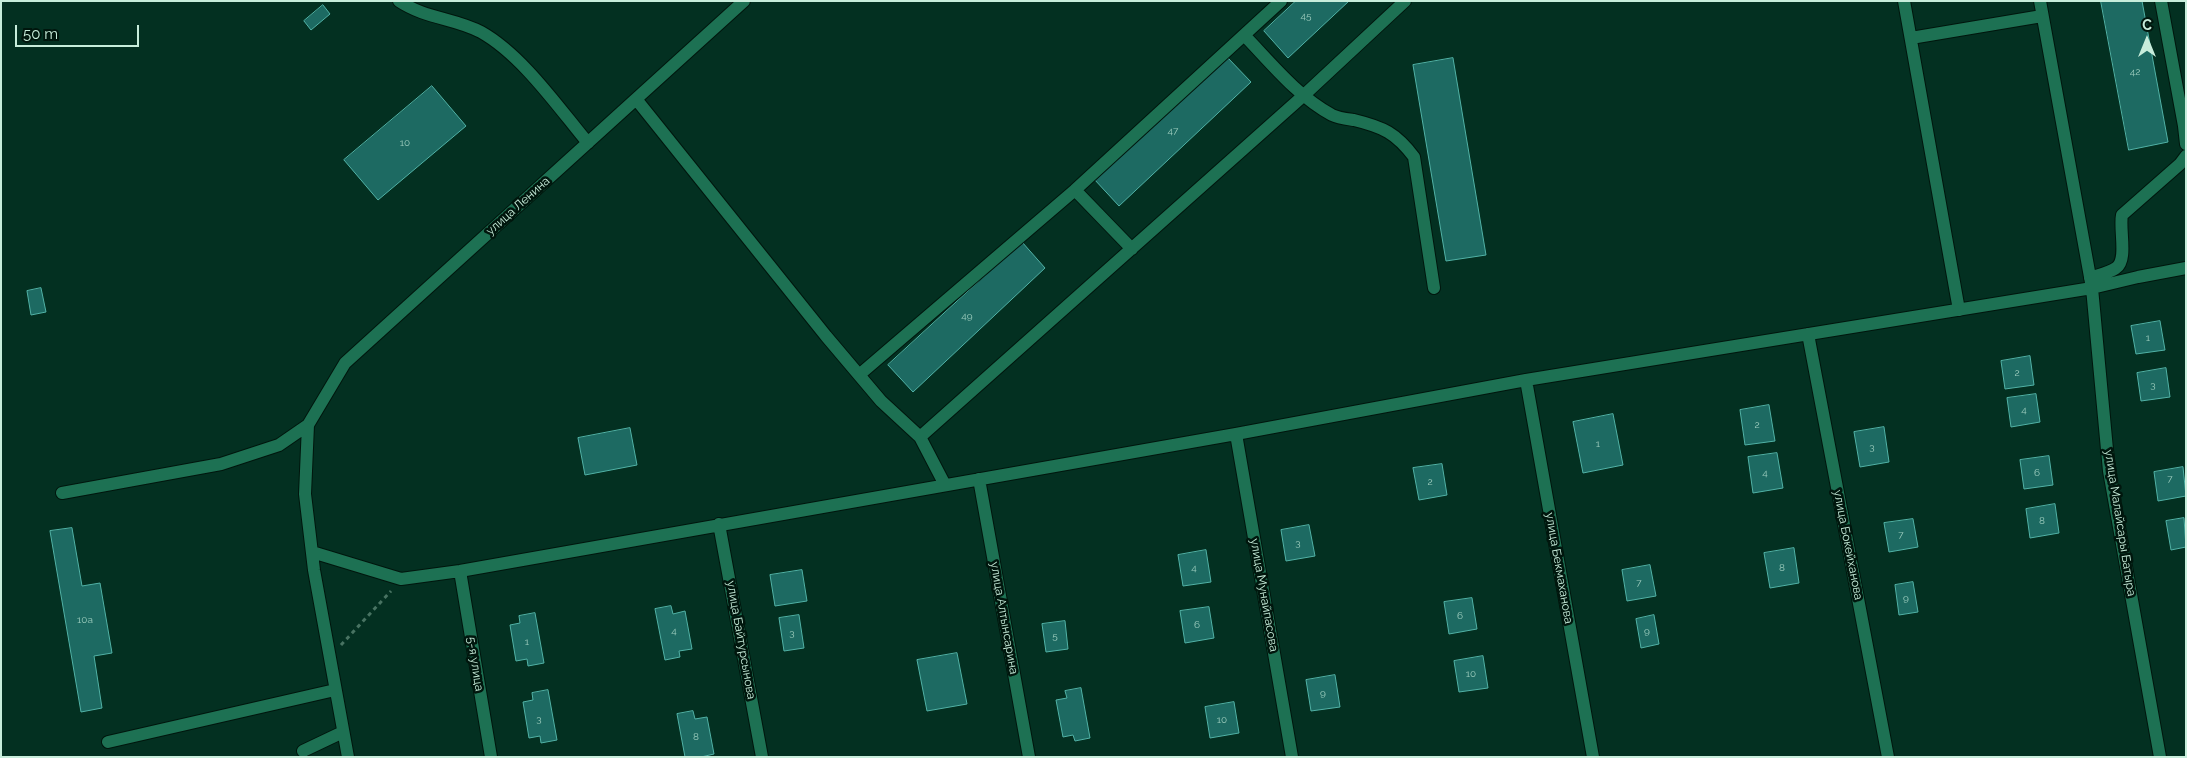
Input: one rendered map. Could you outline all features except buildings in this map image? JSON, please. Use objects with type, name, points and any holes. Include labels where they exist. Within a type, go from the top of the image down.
[{"type":"street","points":[[399,1],[416,12],[480,32],[498,44],[516,59],[588,143]]},
{"type":"street","name":"улица Ленина","points":[[308,425],[345,363],[744,1]]},
{"type":"street","points":[[859,375],[1075,190],[1281,1]]},
{"type":"street","points":[[920,437],[1303,96],[1405,1]]},
{"type":"street","points":[[1904,1],[1959,310]]},
{"type":"street","name":"улица Малайсары Батыра","points":[[2040,1],[2091,283],[2109,471],[2160,757]]},
{"type":"street","points":[[2161,1],[2185,126],[2186,144]]},
{"type":"street","points":[[1911,38],[2042,16]]},
{"type":"street","points":[[1244,35],[1303,96],[1334,116],[1372,124],[1389,131],[1403,142],[1414,157],[1434,288]]},
{"type":"street","points":[[636,99],[859,375],[881,401],[920,437],[945,484]]},
{"type":"street","points":[[2091,283],[2117,267],[2122,260],[2120,226],[2122,215],[2180,164],[2186,156]]},
{"type":"street","points":[[1075,190],[1132,249]]},
{"type":"street","points":[[312,552],[401,579],[460,571],[1236,434],[1526,380],[1959,310],[2091,283],[2186,268]]},
{"type":"street","name":"улица Бокейханова","points":[[1808,334],[1888,757]]},
{"type":"street","name":"улица Бекмаханова","points":[[1526,380],[1593,757]]},
{"type":"street","points":[[62,493],[221,464],[279,445],[308,425]]},
{"type":"street","points":[[308,425],[305,494],[329,658],[348,757]]},
{"type":"street","name":"улица Мунайпасова","points":[[1236,434],[1292,757]]},
{"type":"street","name":"улица Алтынсарина","points":[[979,479],[1029,757]]},
{"type":"street","name":"улица Байтурсынова","points":[[719,524],[762,757]]},
{"type":"street","name":"5-я улица","points":[[460,571],[491,757]]},
{"type":"street","points":[[108,742],[335,690]]},
{"type":"street","points":[[302,751],[343,732]]},
{"type":"path","points":[[329,658],[401,579]]}]
